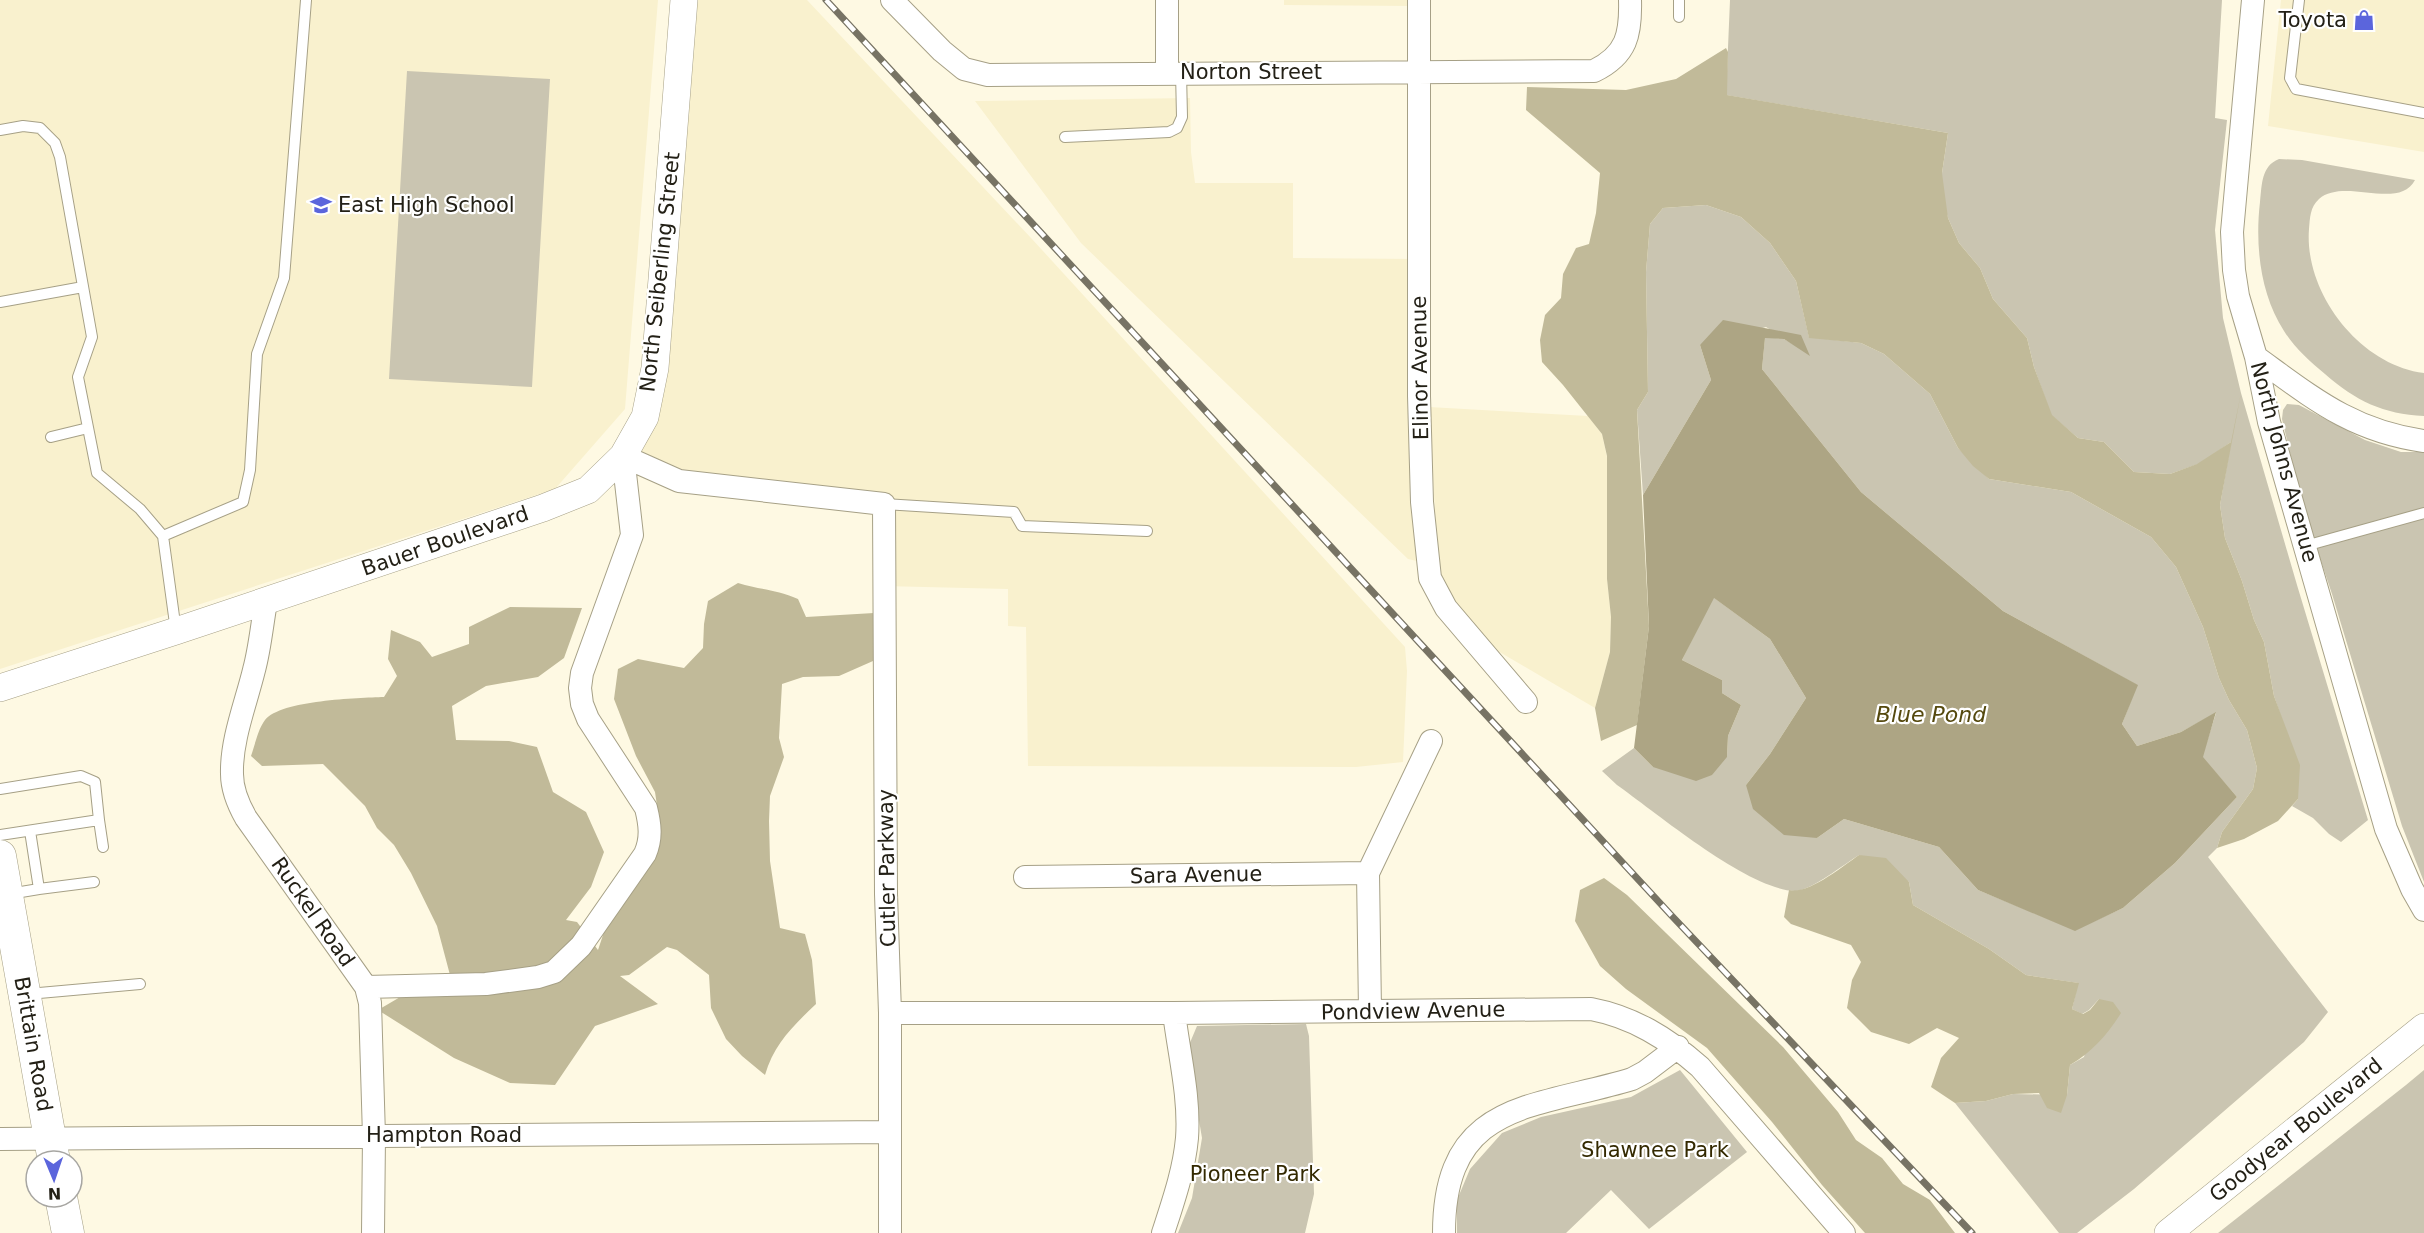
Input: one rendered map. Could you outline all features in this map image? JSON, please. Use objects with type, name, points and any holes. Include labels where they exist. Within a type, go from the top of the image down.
[{"type":"main road","name":"Brittain Road","points":[[3,876],[7,933],[25,994],[52,1149]]},
{"type":"main road","points":[[63,1209],[68,1233]]},
{"type":"street","name":"North Seiberling Street","points":[[623,456],[645,417],[655,368],[684,0]]},
{"type":"street","name":"Norton Street","points":[[892,0],[942,51],[964,69],[988,75],[1594,71],[1610,63],[1626,42],[1630,27],[1630,0]]},
{"type":"street","points":[[1167,0],[1174,72]]},
{"type":"street","name":"Elinor Avenue","points":[[1419,0],[1419,408],[1426,563],[1436,593],[1446,608],[1526,702]]},
{"type":"street","name":"North Johns Avenue","points":[[2253,0],[2232,248],[2238,296],[2256,357],[2269,422],[2386,829],[2412,889],[2424,910]]},
{"type":"street","points":[[2256,357],[2338,414],[2368,428],[2424,441]]},
{"type":"street","points":[[623,456],[679,481],[884,504]]},
{"type":"street","points":[[366,987],[486,984],[538,977],[554,972],[581,946],[645,854],[650,838],[650,823],[645,808],[588,719],[582,704],[580,688],[586,658],[611,597],[632,535],[623,456]]},
{"type":"street","name":"Bauer Boulevard","points":[[0,688],[266,602],[543,508],[588,490],[623,456]]},
{"type":"street","name":"Cutler Parkway","points":[[884,504],[886,894],[890,1013],[890,1233]]},
{"type":"street","name":"Ruckel Road","points":[[266,602],[255,666],[236,742],[232,772],[233,787],[237,802],[246,818],[366,987],[370,1003],[374,1136],[373,1233]]},
{"type":"street","points":[[1370,1011],[1368,873],[1431,741]]},
{"type":"street","name":"Sara Avenue","points":[[1025,878],[1368,873]]},
{"type":"street","name":"Pondview Avenue","points":[[890,1013],[1590,1009],[1616,1014],[1637,1023],[1677,1047],[1700,1067],[1844,1233]]},
{"type":"street","points":[[1163,1233],[1182,1170],[1187,1140],[1186,1109],[1174,1013]]},
{"type":"street","name":"Goodyear Boulevard","points":[[2168,1233],[2424,1027]]},
{"type":"street","points":[[1444,1233],[1444,1209],[1450,1179],[1468,1145],[1482,1130],[1512,1110],[1632,1079],[1645,1072],[1677,1047]]},
{"type":"street","name":"Hampton Road","points":[[75,1149],[374,1136],[889,1132]]},
{"type":"street","name":"Hampton Road","points":[[0,1139],[47,1149]]},
{"type":"lane","points":[[164,536],[243,502],[250,470],[257,354],[284,278],[306,0]]},
{"type":"lane","points":[[1679,0],[1679,17]]},
{"type":"lane","points":[[2299,0],[2290,78],[2296,89],[2424,113]]},
{"type":"lane","points":[[1065,136],[1169,132],[1177,128],[1182,117],[1174,72]]},
{"type":"lane","points":[[0,130],[23,126],[40,128],[55,143],[60,157],[92,337],[78,377],[97,473],[140,509],[164,536],[176,631]]},
{"type":"lane","points":[[0,302],[83,287]]},
{"type":"lane","points":[[51,437],[88,428]]},
{"type":"lane","points":[[884,504],[1014,512],[1022,526],[1147,531]]},
{"type":"lane","points":[[2305,546],[2424,513]]},
{"type":"lane","points":[[0,789],[81,776],[94,782],[103,847]]},
{"type":"lane","points":[[0,836],[99,820]]},
{"type":"lane","points":[[30,831],[39,889]]},
{"type":"lane","points":[[3,876],[39,889],[94,882]]},
{"type":"lane","points":[[25,994],[140,984]]},
{"type":"shaded area","name":"East High School","points":[[0,0],[658,0],[625,409],[555,489],[0,669]]},
{"type":"shaded area","points":[[684,0],[807,0],[1032,239],[1405,647],[1407,671],[1403,762],[1356,767],[1028,766],[1026,627],[1008,626],[1008,589],[883,586],[884,504],[679,481],[623,456],[645,417]]},
{"type":"shaded area","points":[[1284,0],[1413,0],[1413,6],[1284,5]]},
{"type":"shaded area","points":[[2281,0],[2424,0],[2424,152],[2268,126]]},
{"type":"shaded area","points":[[1726,48],[1728,52],[1727,95],[1948,133],[1942,173],[1948,218],[1959,243],[1980,268],[1993,299],[2027,338],[2034,367],[2052,415],[2078,438],[2104,442],[2134,472],[2170,474],[2197,464],[2231,442],[2241,393],[2220,505],[2225,538],[2264,642],[2274,696],[2300,765],[2298,799],[2278,821],[2244,839],[2217,848],[2222,832],[2253,789],[2257,768],[2247,730],[2219,678],[2203,627],[2176,567],[2151,537],[2071,492],[1989,479],[1973,466],[1958,448],[1930,394],[1884,354],[1861,343],[1809,338],[1796,281],[1770,243],[1741,217],[1706,205],[1663,208],[1650,224],[1646,272],[1648,392],[1637,410],[1649,626],[1637,725],[1601,741],[1595,708],[1610,652],[1611,617],[1607,579],[1607,456],[1602,434],[1542,362],[1540,340],[1545,315],[1561,298],[1563,274],[1576,248],[1589,244],[1596,213],[1600,173],[1526,110],[1527,87],[1626,90],[1676,79]]},
{"type":"shaded area","points":[[1190,98],[1191,152],[1195,183],[1293,183],[1293,258],[1419,259],[1426,563],[1408,559],[1081,243],[975,101]]},
{"type":"shaded area","points":[[1429,407],[1588,416],[1602,434],[1607,457],[1607,579],[1611,617],[1610,652],[1595,708],[1491,647],[1439,582]]},
{"type":"shaded area","points":[[738,583],[798,599],[806,617],[874,613],[873,661],[839,676],[803,677],[782,684],[779,738],[784,757],[770,796],[770,861],[780,928],[805,934],[812,960],[816,1004],[779,1045],[765,1075],[726,1039],[711,1008],[709,975],[677,950],[667,947],[629,975],[620,976],[658,1004],[595,1026],[555,1085],[510,1083],[454,1058],[378,1010],[407,993],[509,975],[450,975],[437,926],[411,873],[394,845],[377,828],[365,806],[323,764],[262,766],[251,756],[265,720],[274,713],[303,704],[339,699],[384,697],[397,676],[388,659],[391,630],[420,642],[432,657],[469,644],[469,627],[510,607],[582,608],[564,658],[538,677],[486,686],[452,706],[456,740],[509,741],[537,747],[553,792],[586,812],[604,852],[591,887],[566,920],[577,922],[598,950],[606,926],[659,819],[655,792],[636,756],[614,699],[618,669],[638,659],[684,668],[703,648],[708,601]]},
{"type":"shaded area","points":[[1859,855],[1886,858],[1909,882],[1913,905],[1989,949],[2026,975],[2079,983],[2072,1009],[2083,1014],[2090,1010],[2099,999],[2113,1002],[2121,1013],[2116,1021],[2092,1048],[2070,1065],[2067,1095],[2061,1113],[2047,1108],[2039,1093],[2013,1094],[1986,1101],[1955,1103],[1931,1087],[1941,1058],[1959,1038],[1937,1028],[1909,1044],[1871,1032],[1847,1008],[1852,980],[1861,962],[1851,945],[1791,924],[1784,917],[1789,890],[1806,888],[1815,884]]},
{"type":"shaded area","points":[[1604,878],[1627,895],[1783,1047],[1838,1112],[1856,1140],[1882,1158],[1903,1184],[1930,1200],[1955,1233],[1865,1233],[1707,1048],[1626,989],[1600,966],[1575,921],[1580,890]]},
{"type":"green space","points":[[1730,0],[2222,0],[2215,118],[2227,120],[2215,230],[2223,318],[2241,393],[2368,820],[2341,842],[2313,818],[2292,806],[2298,799],[2285,728],[2274,696],[2264,642],[2225,538],[2220,505],[2231,442],[2201,463],[2170,474],[2134,472],[2104,442],[2078,438],[2051,415],[2034,367],[2027,338],[1993,299],[1980,268],[1959,243],[1948,218],[1942,195],[1942,173],[1948,133],[1726,95]]},
{"type":"green space","points":[[407,71],[550,79],[532,387],[389,379]]},
{"type":"green space","points":[[2279,159],[2302,160],[2415,180],[2407,189],[2397,193],[2342,191],[2330,193],[2319,199],[2312,209],[2309,229],[2310,253],[2316,277],[2326,300],[2340,322],[2358,341],[2378,356],[2400,367],[2424,373],[2424,416],[2383,409],[2348,392],[2303,354],[2288,337],[2276,317],[2269,301],[2261,269],[2258,235],[2262,183],[2269,166]]},
{"type":"green space","points":[[1706,205],[1741,217],[1770,243],[1796,281],[1809,337],[1861,343],[1884,354],[1930,394],[1958,448],[1989,479],[2071,492],[2151,537],[2176,567],[2203,627],[2219,678],[2247,730],[2257,768],[2253,789],[2222,832],[2217,848],[2208,857],[2328,1012],[2304,1042],[2134,1189],[2077,1233],[2059,1233],[1955,1103],[1986,1101],[2013,1094],[2067,1095],[2070,1065],[2084,1057],[2099,999],[2082,1014],[2072,1009],[2078,983],[2026,975],[1989,949],[1913,905],[1909,882],[1859,855],[1818,882],[1801,890],[1775,887],[1753,878],[1679,831],[1617,785],[1602,771],[1634,748],[1653,767],[1727,757],[1728,736],[1741,705],[1722,693],[1722,680],[1682,660],[1713,597],[1770,639],[1806,698],[1770,754],[1746,785],[1817,838],[1844,819],[1939,847],[1978,890],[2075,930],[2123,908],[2175,863],[2237,797],[2202,757],[2216,713],[2181,732],[2137,746],[2122,724],[2137,685],[2003,611],[1861,492],[1762,369],[1765,337],[1784,339],[1810,354],[1766,327],[1700,345],[1711,380],[1643,495],[1637,410],[1648,392],[1646,272],[1650,224],[1663,208]]},
{"type":"green space","points":[[2287,404],[2299,405],[2365,440],[2401,452],[2424,452],[2424,882],[2402,826],[2332,594],[2303,507],[2282,419],[2283,410]]},
{"type":"green space","name":"Pioneer Park","points":[[1306,1024],[1309,1036],[1314,1194],[1305,1233],[1178,1233],[1192,1198],[1202,1138],[1190,1067],[1189,1045],[1197,1026]]},
{"type":"green space","name":"Shawnee Park","points":[[1680,1070],[1747,1152],[1649,1229],[1611,1190],[1566,1233],[1457,1233],[1457,1200],[1470,1169],[1502,1133],[1541,1117],[1631,1097]]},
{"type":"green space","points":[[2424,1070],[2424,1233],[2218,1233],[2406,1085]]},
{"type":"water","name":"Blue Pond","points":[[1723,320],[1801,335],[1810,356],[1784,339],[1765,338],[1762,369],[1861,492],[2003,611],[2138,685],[2122,724],[2137,746],[2181,732],[2216,712],[2203,757],[2237,797],[2175,863],[2123,908],[2075,931],[1978,890],[1939,847],[1844,819],[1817,838],[1784,835],[1753,809],[1746,785],[1770,754],[1806,698],[1770,639],[1714,598],[1682,660],[1722,680],[1722,693],[1741,705],[1728,736],[1727,757],[1712,775],[1696,781],[1653,767],[1634,748],[1649,626],[1643,495],[1711,380],[1700,345]]},
{"type":"railway","points":[[826,0],[1671,915],[1972,1233]]},
{"type":"place","name":"Toyota","points":[[2364,20]]},
{"type":"place","name":"East High School","points":[[321,205]]}]
